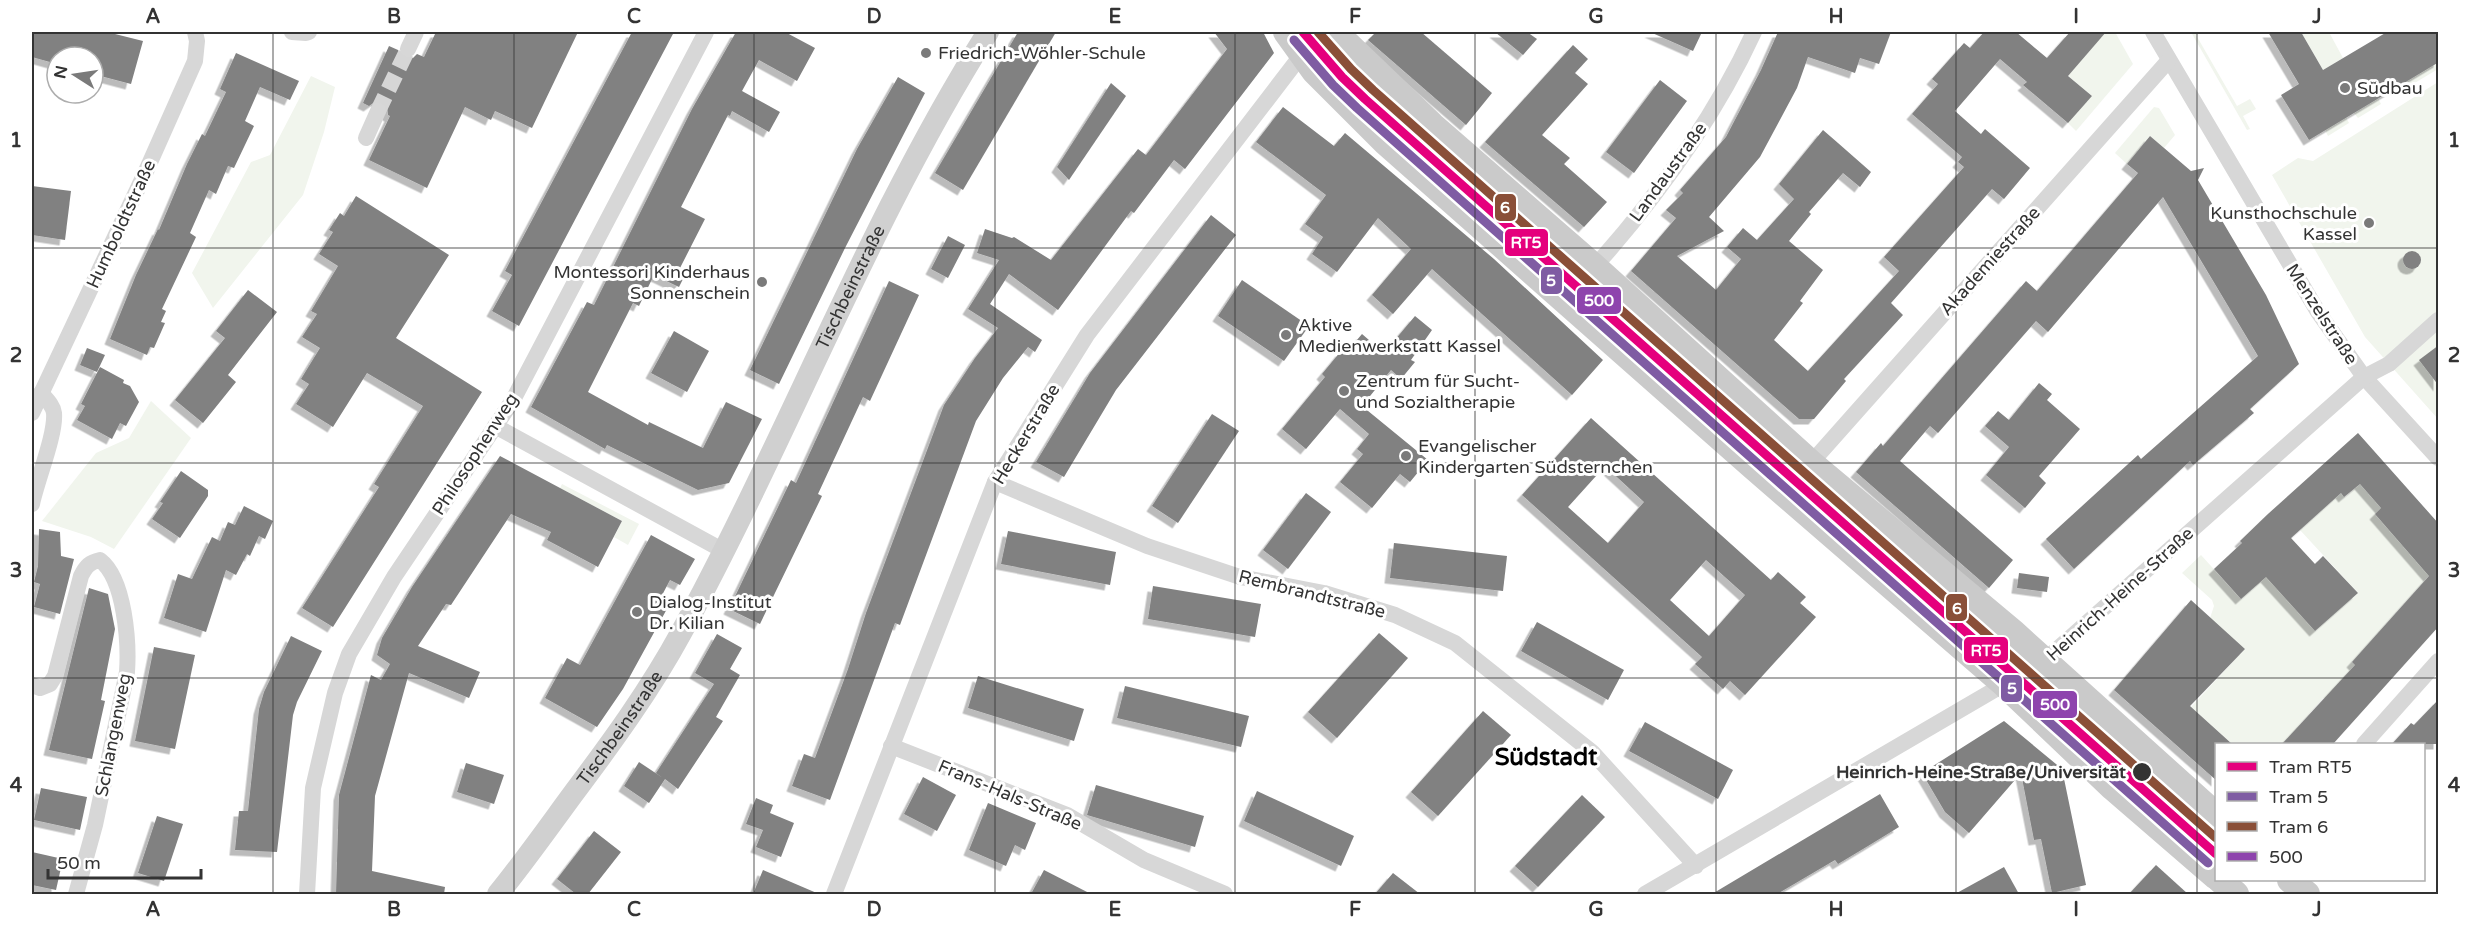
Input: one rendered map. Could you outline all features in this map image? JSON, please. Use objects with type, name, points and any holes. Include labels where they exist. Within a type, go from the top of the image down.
[{"type":"main road","name":"Tischbeinstraße","points":[[498,894],[636,710],[680,635],[724,552],[904,180],[949,94],[988,32]]},
{"type":"main road","points":[[1286,32],[1314,71],[1386,143],[1752,466],[2005,685],[2113,788],[2215,872]]},
{"type":"main road","points":[[1335,32],[1432,125],[1595,267],[1811,463],[2013,632],[2215,813]]},
{"type":"main road","points":[[2292,881],[2307,894]]},
{"type":"street","name":"Humboldtstraße","points":[[32,413],[191,71],[195,61],[197,41],[195,32]]},
{"type":"street","points":[[292,32],[309,32]]},
{"type":"street","points":[[408,49],[416,32]]},
{"type":"street","name":"Philosophenweg","points":[[307,894],[312,789],[335,693],[349,654],[394,577],[513,400],[706,32]]},
{"type":"street","name":"Heckerstraße","points":[[834,894],[995,482],[1087,334],[1301,53],[1320,32]]},
{"type":"street","name":"Landaustraße","points":[[1564,300],[1595,267],[1685,155],[1733,76],[1754,32]]},
{"type":"street","name":"Menzelstraße","points":[[2153,32],[2318,312],[2364,377],[2439,458]]},
{"type":"street","name":"Akademiestraße","points":[[1811,463],[2169,60]]},
{"type":"street","points":[[366,138],[378,111]]},
{"type":"street","name":"Heinrich-Heine-Straße","points":[[1645,894],[2044,662],[2364,377],[2389,364],[2439,320]]},
{"type":"street","points":[[32,504],[51,435],[54,413],[52,406],[41,393]]},
{"type":"street","points":[[495,426],[724,552]]},
{"type":"street","name":"Rembrandtstraße","points":[[995,482],[1147,546],[1240,577],[1324,593],[1395,615],[1455,643],[1592,752],[1696,866]]},
{"type":"street","name":"Schlangenweg","points":[[32,685],[40,688],[50,684],[55,676],[81,576],[91,562],[100,560],[109,567],[115,578],[128,658],[127,672],[95,825],[76,894]]},
{"type":"street","points":[[2365,743],[2439,661]]},
{"type":"street","name":"Frans-Hals-Straße","points":[[891,746],[1067,815],[1144,860],[1225,894]]},
{"type":"shaded area","points":[[2100,32],[2115,32],[2133,64],[2076,131],[2068,123],[2092,96],[2068,76],[2102,36]]},
{"type":"shaded area","points":[[2191,32],[2203,32],[2196,35],[2237,106],[2250,99],[2256,109],[2243,116],[2250,129],[2247,130]]},
{"type":"shaded area","points":[[2301,32],[2333,32],[2330,34],[2343,58],[2323,70]]},
{"type":"shaded area","points":[[2438,62],[2438,69],[2393,96],[2390,91]]},
{"type":"shaded area","points":[[311,76],[335,87],[324,132],[303,195],[213,308],[192,273],[251,162],[270,155]]},
{"type":"shaded area","points":[[2438,82],[2438,419],[2365,337],[2272,175],[2298,158],[2313,161]]},
{"type":"shaded area","points":[[2378,98],[2381,104],[2358,118],[2354,113]]},
{"type":"shaded area","points":[[2154,107],[2159,108],[2175,135],[2164,148],[2150,136],[2127,164],[2115,153]]},
{"type":"shaded area","points":[[2346,117],[2349,123],[2328,136],[2325,130]]},
{"type":"shaded area","points":[[151,401],[191,438],[114,549],[91,537],[42,521],[96,453],[129,438]]},
{"type":"shaded area","points":[[562,484],[639,524],[628,545],[614,537],[622,521],[560,488]]},
{"type":"shaded area","points":[[2360,484],[2381,508],[2375,514],[2419,564],[2435,569],[2352,662],[2355,665],[2284,743],[2231,743],[2191,707],[2245,649],[2210,618],[2214,606],[2212,600],[2182,573],[2201,555],[2241,599],[2256,586],[2229,555],[2241,546],[2315,631],[2358,593],[2300,530],[2341,493],[2345,497]]},
{"type":"building","points":[[32,32],[107,32],[143,41],[131,84],[105,77],[105,45],[45,45],[45,61],[32,57]]},
{"type":"building","points":[[436,32],[578,32],[532,128],[495,111],[491,120],[465,107],[427,188],[369,160],[390,116],[387,105],[383,102],[376,101],[369,106],[363,103],[389,46],[398,50],[404,59],[413,58],[417,54],[424,57]]},
{"type":"building","points":[[632,32],[674,32],[519,326],[492,311],[512,275],[505,271]]},
{"type":"building","points":[[736,32],[785,32],[815,48],[797,81],[759,60],[742,91],[780,112],[769,132],[732,111],[730,116],[728,115],[681,207],[705,219],[680,268],[687,271],[679,287],[654,275],[639,306],[633,303],[588,392],[648,425],[649,422],[703,448],[726,402],[762,419],[729,483],[698,490],[607,445],[605,449],[531,407],[587,302],[594,305],[692,109]]},
{"type":"building","points":[[1018,32],[1056,32],[963,190],[935,173]]},
{"type":"building","points":[[1214,32],[1263,32],[1274,53],[1185,169],[1174,160],[1134,213],[1131,211],[1058,310],[1009,274],[990,304],[1042,340],[1035,352],[1028,347],[1003,378],[976,421],[900,625],[895,623],[830,800],[792,786],[804,754],[815,758],[866,613],[944,405],[998,328],[968,309],[999,260],[977,253],[985,229],[1014,237],[1051,260],[1138,149],[1146,155],[1227,49]]},
{"type":"building","points":[[1376,32],[1421,32],[1492,93],[1466,125],[1368,40]]},
{"type":"building","points":[[1495,32],[1527,32],[1537,39],[1523,55]]},
{"type":"building","points":[[1650,32],[1702,32],[1693,51]]},
{"type":"building","points":[[1778,32],[1891,32],[1879,64],[1860,58],[1855,73],[1808,57],[1797,88],[1760,157],[1709,217],[1724,231],[1677,256],[1716,290],[1741,259],[1727,247],[1743,228],[1757,240],[1794,199],[1779,184],[1823,130],[1838,143],[1871,172],[1860,187],[1843,173],[1809,212],[1811,214],[1789,241],[1823,270],[1800,301],[1803,303],[1774,340],[1808,371],[1899,271],[1884,257],[1964,167],[1958,162],[1962,157],[1912,114],[1938,84],[1932,79],[1964,43],[1970,48],[1984,32],[2016,32],[2047,58],[2070,32],[2106,32],[2068,76],[2092,96],[2068,123],[2023,85],[2027,82],[2000,59],[1955,111],[1981,134],[1985,129],[2030,168],[2004,199],[1992,189],[1891,303],[1903,315],[1844,379],[1846,381],[1814,419],[1799,419],[1631,271],[1676,218],[1666,210],[1683,193],[1680,190],[1726,137]]},
{"type":"building","name":"Südbau","points":[[2268,32],[2301,32],[2323,70],[2387,32],[2439,32],[2439,62],[2309,140],[2281,95],[2299,84]]},
{"type":"building","points":[[1573,45],[1588,59],[1575,73],[1588,84],[1542,135],[1570,158],[1564,164],[1607,202],[1584,227],[1485,142]]},
{"type":"building","points":[[236,53],[299,81],[290,100],[260,87],[245,121],[254,126],[234,168],[228,166],[216,194],[209,190],[190,233],[196,237],[162,309],[166,311],[161,322],[165,323],[154,348],[150,347],[147,355],[110,339],[136,275],[159,230],[187,164],[202,134],[205,136],[226,92],[220,89]]},
{"type":"building","points":[[898,77],[925,93],[845,248],[779,384],[750,370],[857,149]]},
{"type":"building","points":[[1660,80],[1687,101],[1634,173],[1606,152]]},
{"type":"building","points":[[1111,83],[1126,96],[1069,180],[1057,167]]},
{"type":"building","points":[[1283,107],[1334,146],[1345,133],[1494,259],[1603,360],[1572,395],[1432,269],[1393,314],[1372,295],[1411,249],[1378,218],[1337,272],[1312,254],[1323,237],[1305,224],[1326,195],[1256,142]]},
{"type":"building","points":[[2150,136],[2191,171],[2204,168],[2198,180],[2266,295],[2299,364],[2250,409],[2254,413],[2193,465],[2190,461],[2074,569],[2046,539],[2138,455],[2141,459],[2258,356],[2163,197],[2048,332],[2036,321],[1938,433],[1930,426],[1900,461],[2013,560],[1989,588],[1856,472],[1881,443],[1883,446],[2026,281],[2037,291],[2138,173],[2127,164]]},
{"type":"building","points":[[32,186],[71,191],[65,240],[32,235]]},
{"type":"building","points":[[356,196],[449,255],[396,338],[482,392],[333,627],[302,608],[379,487],[374,484],[423,406],[367,373],[333,427],[296,404],[309,384],[301,379],[320,348],[302,337],[317,314],[311,311],[338,266],[319,254],[333,232],[329,230],[340,213],[344,216]]},
{"type":"building","points":[[1211,215],[1236,235],[1116,390],[1064,477],[1036,462],[1090,373]]},
{"type":"building","points":[[948,236],[965,245],[948,278],[931,269]]},
{"type":"building","points":[[2412,251],[2418,254],[2421,260],[2418,266],[2412,269],[2406,266],[2403,260],[2406,254]]},
{"type":"building","points":[[1242,280],[1309,326],[1284,361],[1218,316]]},
{"type":"building","points":[[889,281],[919,295],[870,401],[863,397],[818,494],[822,496],[760,624],[729,609],[791,480],[796,483]]},
{"type":"building","points":[[248,290],[277,312],[228,375],[236,382],[203,423],[175,400],[225,338],[216,331]]},
{"type":"building","points":[[1415,316],[1432,330],[1411,360],[1415,362],[1401,379],[1391,370],[1362,406],[1428,460],[1410,482],[1400,474],[1372,508],[1340,482],[1363,454],[1357,449],[1369,434],[1340,409],[1306,449],[1282,429],[1325,377],[1322,374],[1341,351],[1345,354],[1362,334],[1384,353]]},
{"type":"building","points":[[674,331],[709,351],[687,392],[651,373]]},
{"type":"building","points":[[2439,345],[2439,386],[2419,360]]},
{"type":"building","points":[[87,348],[105,355],[97,372],[80,365]]},
{"type":"building","points":[[100,367],[124,380],[123,383],[130,386],[139,402],[126,426],[120,423],[112,439],[77,420],[85,406],[81,404]]},
{"type":"building","points":[[2039,383],[2052,394],[2047,400],[2080,429],[2039,476],[2046,483],[2025,508],[1986,475],[2009,447],[1985,426],[1998,411],[2009,420]]},
{"type":"building","points":[[1212,414],[1239,431],[1178,523],[1152,506]]},
{"type":"building","points":[[1591,418],[1771,580],[1778,572],[1806,597],[1800,603],[1816,617],[1745,695],[1730,681],[1723,689],[1695,664],[1702,657],[1522,495]],"holes":[[[1605,466],[1644,502],[1608,543],[1568,507]],[[1706,560],[1745,595],[1709,636],[1670,600]]]},
{"type":"building","points":[[2358,433],[2439,524],[2439,626],[2334,743],[2283,743],[2355,665],[2352,662],[2429,576],[2375,514],[2381,508],[2360,484],[2344,497],[2341,493],[2291,538],[2315,564],[2323,556],[2358,593],[2315,631],[2266,577],[2241,599],[2214,569],[2268,514]]},
{"type":"building","points":[[500,456],[622,521],[598,567],[547,540],[551,532],[511,514],[451,605],[446,604],[418,646],[480,672],[469,698],[409,673],[375,796],[372,871],[445,887],[444,894],[336,894],[339,795],[371,675],[381,680],[390,664],[377,655],[382,638],[412,587]]},
{"type":"building","points":[[181,471],[208,490],[208,496],[180,538],[152,519],[163,503],[160,502]]},
{"type":"building","points":[[1306,493],[1331,512],[1288,569],[1263,550]]},
{"type":"building","points":[[244,506],[273,521],[265,539],[259,536],[250,556],[247,554],[236,575],[226,570],[206,632],[164,618],[178,574],[192,579],[212,537],[220,541],[228,522],[235,525]]},
{"type":"building","points":[[39,529],[60,532],[61,556],[74,559],[60,614],[34,607],[40,584],[34,582],[38,566]]},
{"type":"building","points":[[1008,531],[1116,552],[1110,585],[1001,564]]},
{"type":"building","name":"Dialog-Institut Dr. Kilian","points":[[651,535],[695,559],[680,585],[670,580],[659,601],[668,607],[623,689],[597,727],[545,698],[567,658],[580,665]]},
{"type":"building","points":[[1394,543],[1507,556],[1503,591],[1390,578]]},
{"type":"building","points":[[2019,573],[2049,577],[2047,592],[2017,588]]},
{"type":"building","points":[[1153,586],[1261,604],[1255,637],[1148,619]]},
{"type":"building","points":[[89,588],[108,594],[115,629],[101,700],[105,701],[92,759],[49,750]]},
{"type":"building","points":[[2191,600],[2245,649],[2190,706],[2231,743],[2215,743],[2215,779],[2114,690]]},
{"type":"building","points":[[1537,622],[1624,670],[1608,700],[1521,651]]},
{"type":"building","points":[[1379,633],[1408,658],[1337,738],[1308,712]]},
{"type":"building","points":[[717,634],[742,648],[730,669],[740,675],[716,717],[723,721],[678,789],[665,779],[649,803],[624,786],[639,762],[663,778],[656,773],[714,684],[695,673]]},
{"type":"building","points":[[291,636],[322,651],[293,715],[277,852],[235,850],[239,811],[248,811],[259,709],[264,692]]},
{"type":"building","points":[[154,647],[195,655],[175,749],[135,741]]},
{"type":"building","points":[[978,676],[1084,709],[1074,741],[968,708]]},
{"type":"building","points":[[1125,686],[1249,716],[1241,747],[1117,718]]},
{"type":"building","points":[[2439,699],[2439,744],[2393,743],[2411,723],[2414,725]]},
{"type":"building","points":[[1483,711],[1511,735],[1438,816],[1411,792]]},
{"type":"building","points":[[2004,721],[2062,769],[2086,885],[2052,893],[2041,839],[2034,840],[2021,773],[1969,833],[1945,812],[1922,773]]},
{"type":"building","points":[[1645,722],[1733,770],[1718,799],[1629,751]]},
{"type":"building","points":[[466,763],[504,775],[494,804],[457,792]]},
{"type":"building","points":[[923,777],[956,795],[937,831],[904,814]]},
{"type":"building","points":[[1096,785],[1204,816],[1195,847],[1087,815]]},
{"type":"building","points":[[41,788],[87,797],[80,830],[34,820]]},
{"type":"building","points":[[1257,791],[1354,836],[1341,866],[1244,821]]},
{"type":"building","points":[[1880,794],[1899,827],[1838,864],[1835,860],[1777,894],[1712,894]]},
{"type":"building","points":[[1582,795],[1605,817],[1538,887],[1515,866]]},
{"type":"building","points":[[756,798],[773,805],[770,813],[794,823],[781,857],[756,847],[763,830],[746,824]]},
{"type":"building","points":[[988,803],[1036,823],[1025,850],[1015,845],[1006,866],[969,850]]},
{"type":"building","points":[[157,816],[183,824],[164,881],[138,873]]},
{"type":"building","points":[[594,831],[621,852],[588,894],[576,894],[557,879]]},
{"type":"building","points":[[32,852],[63,859],[56,890],[32,885]]},
{"type":"building","points":[[2156,865],[2188,894],[2129,894]]},
{"type":"building","points":[[2004,867],[2019,894],[1955,894]]},
{"type":"building","points":[[763,870],[819,894],[753,894]]},
{"type":"building","points":[[1044,870],[1091,894],[1031,894]]},
{"type":"building","points":[[1393,873],[1420,894],[1375,894]]},
{"type":"tunnel","points":[[378,111],[408,49]]},
{"type":"tram line","name":"RT5","points":[[1303,32],[1342,77],[1365,99],[2215,853]]},
{"type":"tram line","name":"6","points":[[1318,32],[1373,90],[2215,837]]},
{"type":"tram line","name":"5","points":[[1294,40],[1333,85],[1357,108],[2208,863]]},
{"type":"transit line","name":"500","points":[[1310,32],[1339,68],[1398,122],[2215,846]]},
{"type":"place","name":"Friedrich-Wöhler-Schule","points":[[926,53]]},
{"type":"place","name":"Südbau","points":[[2345,88]]},
{"type":"place","name":"Kunsthochschule Kassel","points":[[2369,223]]},
{"type":"place","name":"Montessori Kinderhaus Sonnenschein","points":[[762,282]]},
{"type":"place","name":"Aktive Medienwerkstatt Kassel","points":[[1286,335]]},
{"type":"place","name":"Zentrum für Sucht- und Sozialtherapie","points":[[1344,391]]},
{"type":"place","name":"Evangelischer Kindergarten Südsternchen","points":[[1406,456]]},
{"type":"place","name":"Dialog-Institut Dr. Kilian","points":[[637,612]]},
{"type":"place","name":"Heinrich-Heine-Straße/Universität","points":[[2142,772]]},
{"type":"district","name":"Südstadt","points":[[1546,757]]}]
